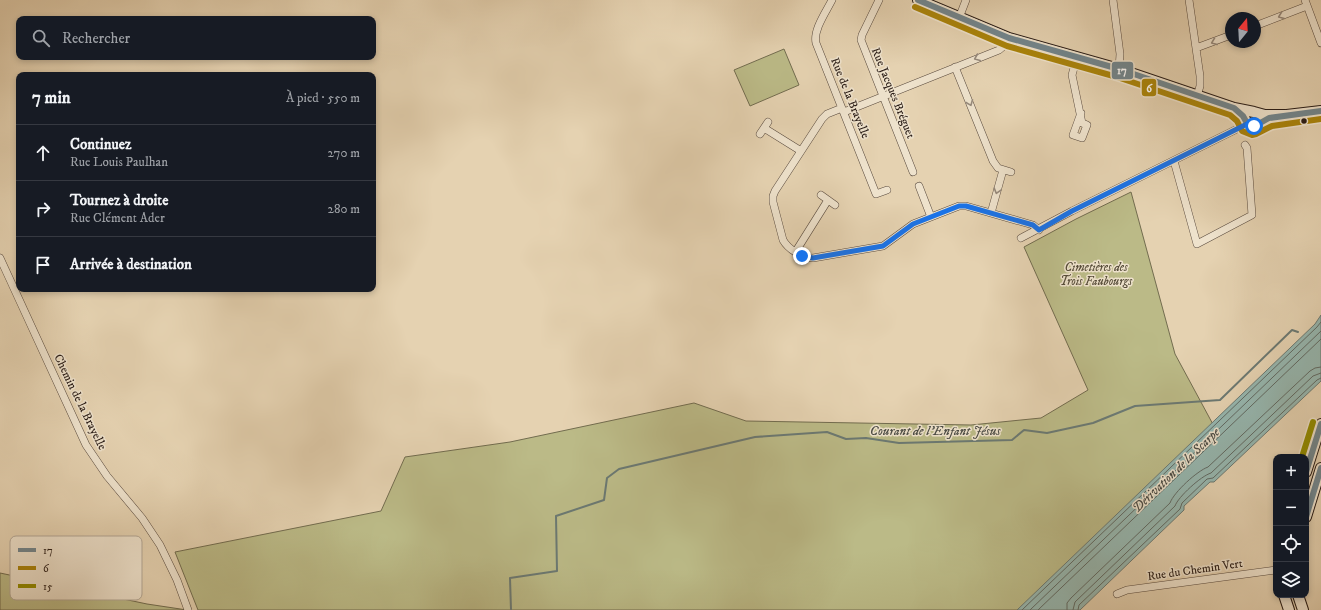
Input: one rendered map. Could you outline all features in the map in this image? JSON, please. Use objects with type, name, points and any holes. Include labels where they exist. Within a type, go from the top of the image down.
[{"type":"main road","points":[[918,0],[1009,38],[1119,69],[1234,108],[1241,114],[1260,118],[1258,124],[1271,118],[1284,115]]},
{"type":"main road","points":[[1250,117],[1321,111]]},
{"type":"main road","points":[[1309,462],[1321,424]]},
{"type":"main road","points":[[1309,507],[1321,468]]},
{"type":"main road","points":[[1285,598],[1289,610]]},
{"type":"main road","points":[[1299,598],[1303,610]]},
{"type":"street","name":"Rue de la Brayelle","points":[[832,0],[816,31],[816,43],[876,194],[888,190]]},
{"type":"street","name":"Rue Jacques Bréguet","points":[[879,0],[861,38],[913,172]]},
{"type":"street","points":[[960,18],[966,0]]},
{"type":"street","points":[[1113,0],[1120,54],[1119,69]]},
{"type":"street","points":[[1189,0],[1201,79],[1197,96]]},
{"type":"street","points":[[1261,23],[1306,3],[1321,43]]},
{"type":"street","points":[[1196,48],[1225,37]]},
{"type":"street","points":[[1009,38],[1005,45],[999,50],[883,96],[824,116],[775,191],[773,199],[782,240],[786,245],[806,257],[813,258],[883,246],[910,226],[963,205],[1033,225],[1039,230]]},
{"type":"street","points":[[1077,57],[1072,76],[1080,113]]},
{"type":"street","points":[[955,67],[992,161],[998,168],[1011,172]]},
{"type":"street","points":[[1021,238],[1174,161],[1250,117]]},
{"type":"street","points":[[764,128],[801,151]]},
{"type":"street","points":[[1174,161],[1197,244],[1252,215],[1248,148],[1245,145]]},
{"type":"street","points":[[991,213],[1003,170]]},
{"type":"street","points":[[919,186],[931,217]]},
{"type":"street","points":[[821,195],[835,205]]},
{"type":"street","points":[[796,251],[828,200]]},
{"type":"street","name":"Chemin de la Brayelle","points":[[0,258],[86,445],[107,476],[154,536],[175,574],[188,610]]},
{"type":"street","name":"Rue du Chemin Vert","points":[[1117,594],[1127,590],[1273,570]]},
{"type":"green space","points":[[784,49],[799,85],[750,106],[734,70]]},
{"type":"green space","name":"Cimetières des Trois Faubourgs","points":[[1131,192],[1175,354],[1229,454],[1066,610],[198,610],[175,552],[381,511],[405,457],[510,442],[694,403],[746,421],[971,425],[1041,418],[1088,390],[1024,247]]},
{"type":"green space","points":[[0,573],[10,575],[10,600],[128,600],[187,610],[0,610]]},
{"type":"water","name":"Dérivation de la Scarpe","points":[[1321,315],[1321,381],[1214,482],[1210,482],[1184,506],[1184,510],[1080,610],[1017,610],[1315,324]]},
{"type":"waterway","name":"Courant de l'Enfant Jésus","points":[[511,610],[510,578],[557,571],[556,516],[604,500],[607,478],[619,469],[755,437],[827,432],[846,439],[866,438],[899,443],[1012,440],[1024,430],[1047,433],[1093,423],[1135,406],[1220,400],[1292,330],[1298,332]]},
{"type":"transit line","name":"17","points":[[918,0],[1009,38],[1119,69],[1234,108],[1243,116],[1248,125],[1253,127],[1269,118],[1321,111]]},
{"type":"transit line","name":"6","points":[[915,7],[1007,46],[1117,77],[1230,115],[1237,121],[1242,131],[1252,135],[1272,126],[1321,119]]},
{"type":"transit line","name":"15","points":[[1303,454],[1313,422]]},
{"type":"transit line","name":"17","points":[[1309,462],[1321,424]]},
{"type":"transit line","name":"17","points":[[1309,507],[1321,468]]},
{"type":"route","points":[[802,256],[813,258],[883,246],[913,224],[963,205],[1033,225],[1039,230],[1072,211],[1247,124],[1254,126]]}]
